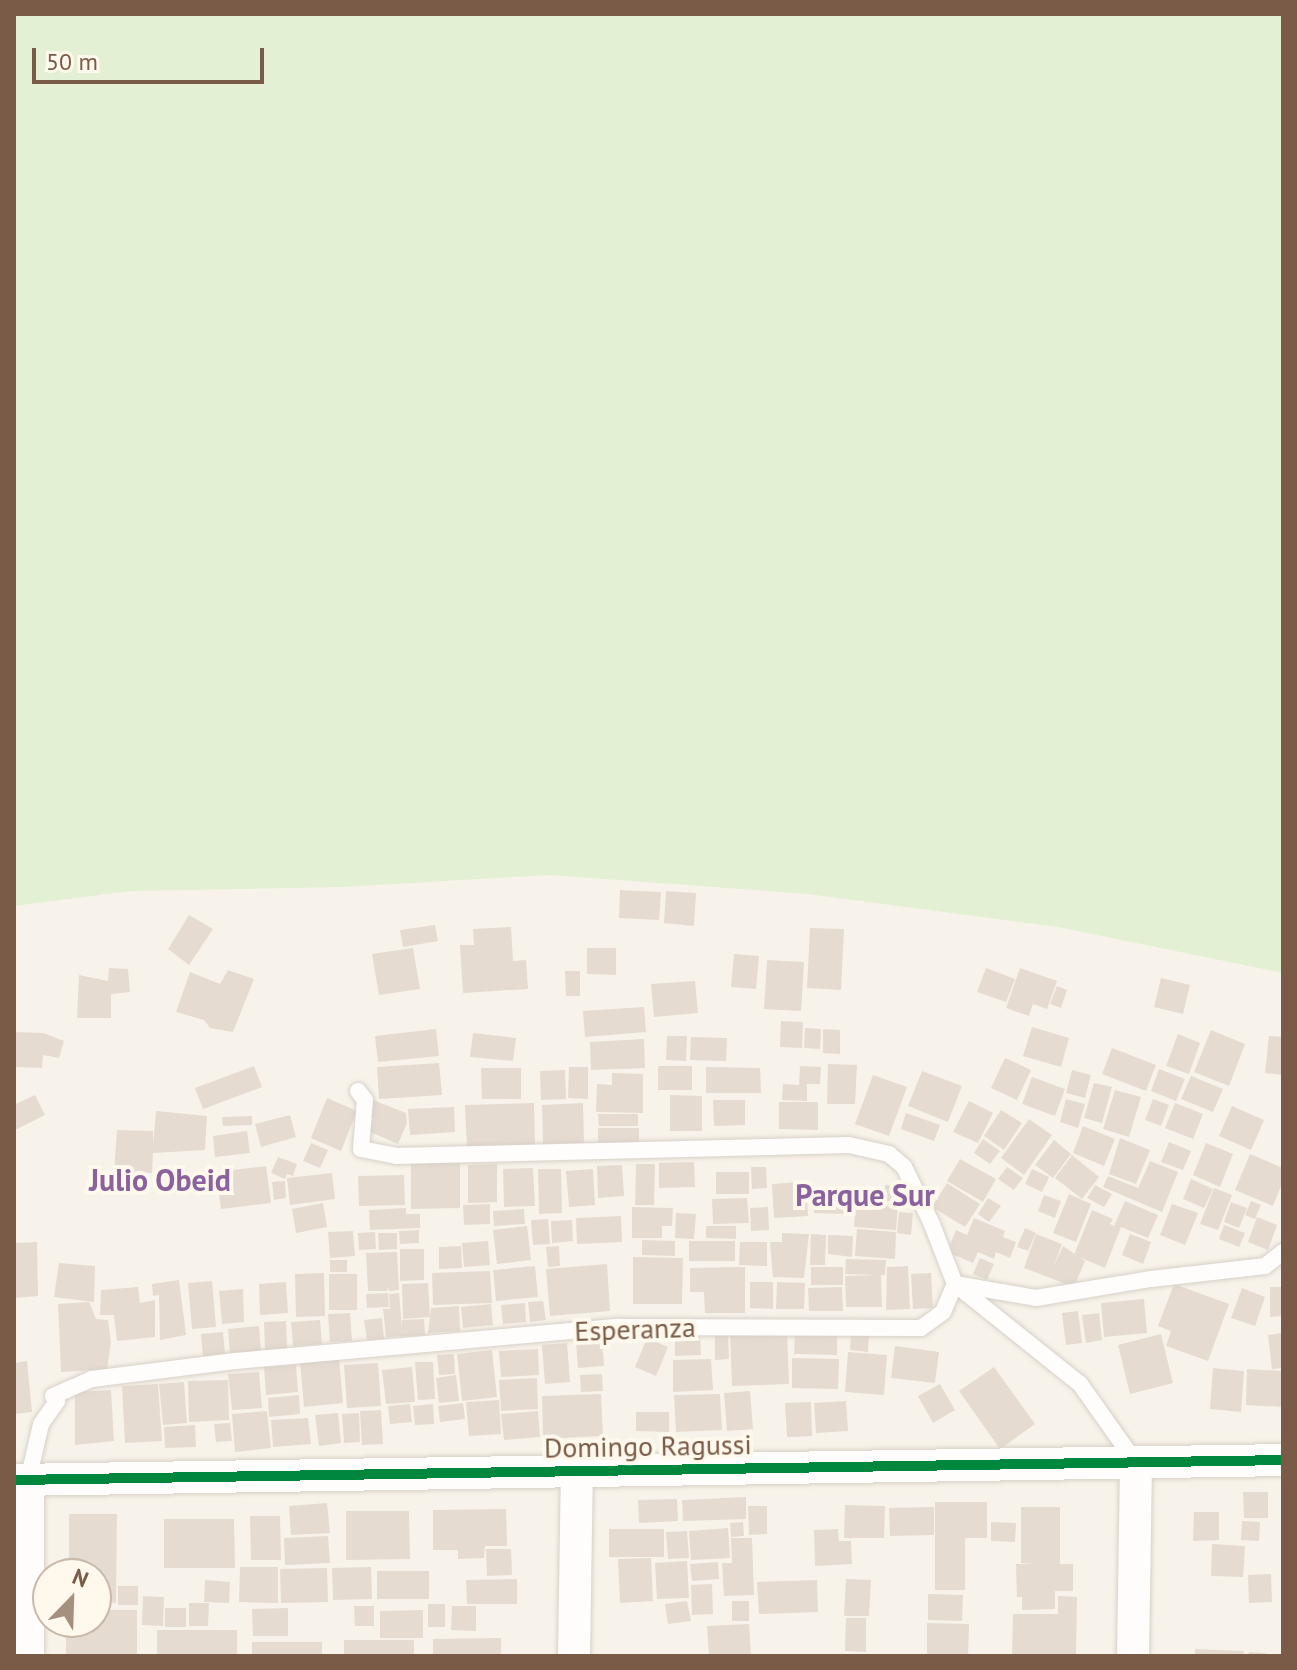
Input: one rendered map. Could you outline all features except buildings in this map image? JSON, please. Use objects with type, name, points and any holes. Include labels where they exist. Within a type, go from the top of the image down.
[{"type":"street","name":"Domingo Ragussi","points":[[21,1480],[1283,1460]]},
{"type":"street","points":[[1133,1656],[1136,1463]]},
{"type":"street","points":[[574,1656],[577,1471]]},
{"type":"street","points":[[21,1480],[28,1656]]},
{"type":"lane","points":[[358,1091],[365,1100],[361,1149],[396,1156],[849,1145],[889,1154],[904,1167],[931,1222],[955,1284],[1080,1384],[1136,1463]]},
{"type":"lane","points":[[955,1284],[1036,1298],[1265,1266],[1283,1252]]},
{"type":"lane","name":"Esperanza","points":[[21,1480],[41,1424],[57,1401],[53,1396],[92,1379],[235,1361],[618,1327],[921,1328],[943,1312],[955,1284]]},
{"type":"green space","points":[[14,14],[1283,14],[1283,973],[1058,927],[807,894],[550,875],[343,887],[130,891],[14,906]]},
{"type":"cycle path","points":[[14,1480],[1283,1460]]},
{"type":"district","name":"Julio Obeid","points":[[160,1180]]},
{"type":"district","name":"Parque Sur","points":[[865,1195]]}]
